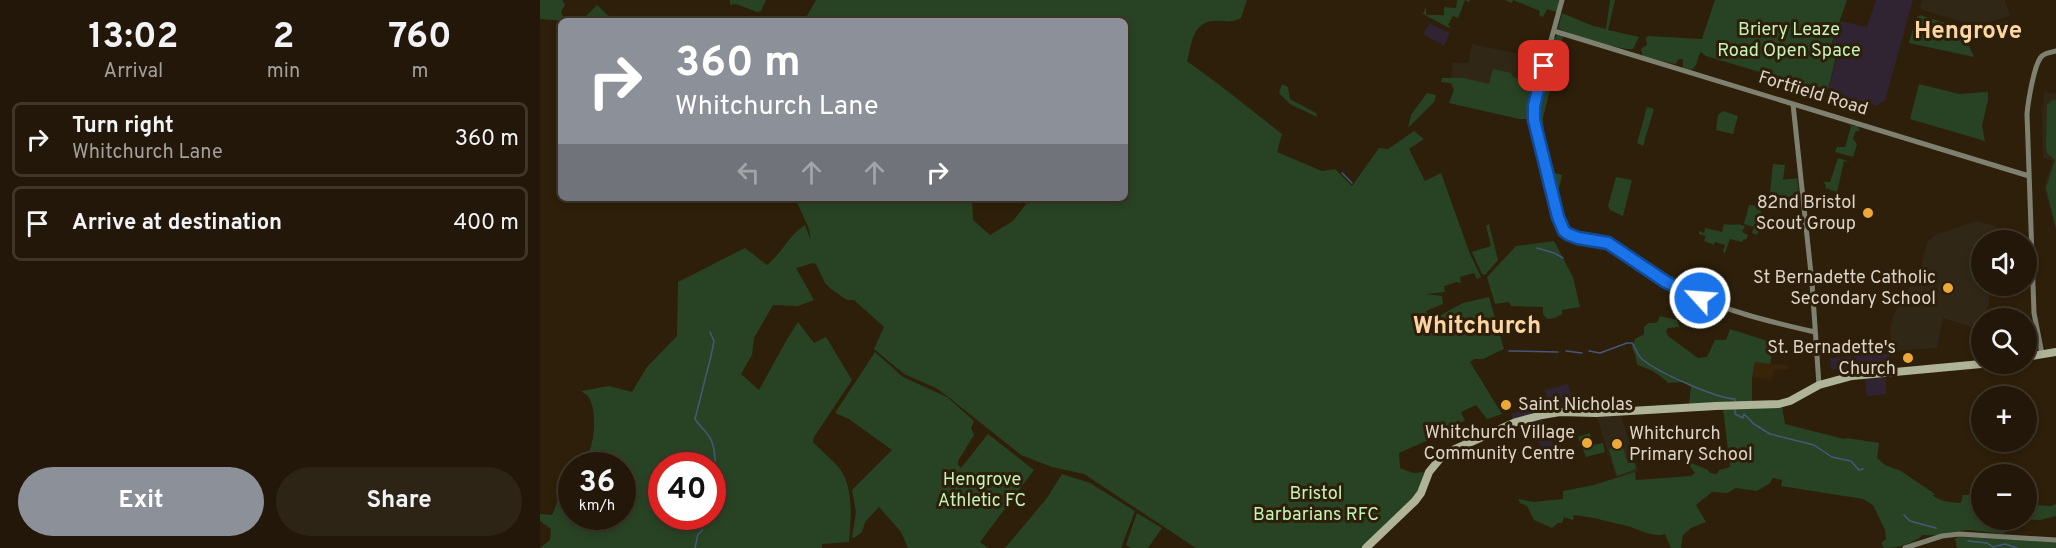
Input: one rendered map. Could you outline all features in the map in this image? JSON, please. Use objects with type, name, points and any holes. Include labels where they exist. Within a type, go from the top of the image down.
[{"type":"highway","points":[[2037,355],[2056,352]]},
{"type":"highway","points":[[1366,548],[1410,507],[1422,490],[1433,466],[1447,452],[1516,422],[1560,412],[1597,413],[1786,403],[1820,385],[1855,376],[1971,365]]},
{"type":"street","points":[[1562,0],[1535,99],[1534,113],[1556,208],[1564,231],[1578,238],[1608,243],[1666,282],[1700,298],[1773,322],[1815,332]]},
{"type":"street","name":"Fortfield Road","points":[[1554,31],[2029,176]]},
{"type":"street","points":[[2042,354],[2034,313],[2028,108],[2038,63],[2043,55],[2056,51]]},
{"type":"street","points":[[1793,104],[1820,385]]},
{"type":"street","points":[[1905,548],[1942,536],[1959,534],[2056,540]]},
{"type":"shaded area","points":[[1876,0],[1913,0],[1885,100],[1877,106],[1828,92],[1838,52],[1830,49],[1841,21],[1867,27]]},
{"type":"shaded area","points":[[1922,0],[2005,0],[2010,16],[1987,23],[1963,22],[1922,10],[1920,6]]},
{"type":"shaded area","points":[[1431,24],[1450,33],[1444,46],[1423,34]]},
{"type":"shaded area","points":[[1472,44],[1539,58],[1542,61],[1528,119],[1519,119],[1451,78],[1453,63],[1468,63]]},
{"type":"shaded area","points":[[2044,92],[2055,94],[2056,92],[2056,231],[2044,187],[2053,161],[2043,158]]},
{"type":"shaded area","name":"St Bernadette Catholic Secondary School","points":[[1976,221],[1998,227],[1997,230],[1971,230],[1971,296],[1990,296],[1988,308],[1971,308],[1971,327],[1943,318],[1937,348],[1892,351],[1890,328],[1893,316],[1921,267],[1927,242],[1935,235]]},
{"type":"shaded area","points":[[1889,353],[1889,366],[1831,370],[1830,358]]},
{"type":"shaded area","points":[[1755,361],[1788,365],[1789,369],[1774,370],[1772,380],[1752,377]]},
{"type":"shaded area","points":[[1886,378],[1886,394],[1867,396],[1865,379]]},
{"type":"shaded area","points":[[1568,384],[1576,409],[1563,408],[1545,411],[1544,397],[1547,395],[1544,390]]},
{"type":"shaded area","points":[[1530,407],[1534,418],[1542,417],[1559,458],[1546,459],[1536,437],[1522,436],[1524,423],[1513,420],[1511,414]]},
{"type":"shaded area","name":"Whitchurch Primary School","points":[[1621,414],[1638,472],[1616,477],[1596,415]]},
{"type":"green space","points":[[540,0],[562,0],[565,5],[561,12],[564,18],[558,18],[558,20],[540,19]]},
{"type":"green space","points":[[730,0],[766,0],[761,11],[757,12],[736,4],[730,5]]},
{"type":"green space","name":"Bristol Barbarians RFC","points":[[816,0],[1247,0],[1241,18],[1230,21],[1213,21],[1197,30],[1187,61],[1282,134],[1277,152],[1322,171],[1335,169],[1352,186],[1379,148],[1388,149],[1414,131],[1424,139],[1409,149],[1425,181],[1441,173],[1470,254],[1481,277],[1477,279],[1474,273],[1460,277],[1461,283],[1444,286],[1445,292],[1426,294],[1442,296],[1443,304],[1426,311],[1432,320],[1463,303],[1489,297],[1504,349],[1483,359],[1474,359],[1470,362],[1502,414],[1487,419],[1476,405],[1461,412],[1465,421],[1459,423],[1466,440],[1462,441],[1456,434],[1454,425],[1446,427],[1445,433],[1437,439],[1435,437],[1399,453],[1400,468],[1413,473],[1424,472],[1419,490],[1362,548],[1196,548],[1084,474],[1052,467],[1021,455],[936,388],[904,374],[874,349],[884,327],[854,300],[847,300],[831,289],[825,283],[816,264],[813,263],[796,268],[814,300],[798,306],[773,305],[754,338],[752,355],[741,374],[759,390],[798,322],[814,343],[826,337],[852,380],[814,437],[813,442],[837,465],[848,486],[850,495],[849,542],[822,544],[822,548],[540,548],[550,540],[551,529],[540,521],[540,514],[552,515],[558,500],[558,530],[636,530],[636,452],[589,452],[594,429],[594,414],[588,396],[581,391],[609,386],[632,392],[647,367],[677,336],[678,282],[745,248],[767,265],[805,225],[811,241],[809,229],[796,201],[972,201],[973,220],[990,235],[1013,221],[1026,204],[1022,201],[1128,201],[1128,18],[806,18]]},
{"type":"green space","points":[[1457,0],[1465,0],[1458,18],[1453,16],[1448,25],[1449,28],[1423,14],[1426,6],[1426,15],[1444,15],[1444,7],[1456,8]]},
{"type":"green space","points":[[1513,0],[1560,0],[1557,12],[1547,9],[1543,17],[1539,15],[1540,11]]},
{"type":"green space","points":[[1610,0],[1615,0],[1608,30],[1639,37],[1633,49],[1595,42],[1558,28],[1562,13],[1606,29]]},
{"type":"green space","name":"Briery Leaze Road Open Space","points":[[1715,0],[1847,0],[1830,48],[1837,52],[1828,90],[1808,84],[1802,88],[1763,73],[1706,56],[1701,52],[1691,70],[1683,68],[1683,59],[1679,59],[1675,64],[1643,56],[1641,49],[1647,45],[1648,36],[1702,39]]},
{"type":"green space","points":[[597,5],[611,18],[584,18]]},
{"type":"green space","points":[[1920,15],[1973,28],[2007,21],[2008,23],[1968,44],[1974,57],[1909,43],[1916,18]]},
{"type":"green space","points":[[1558,35],[1563,36],[1543,118],[1544,141],[1552,172],[1562,175],[1557,200],[1536,112],[1537,98],[1554,38]]},
{"type":"green space","points":[[1493,69],[1511,73],[1513,77],[1538,82],[1528,119],[1449,103],[1454,90],[1451,83],[1441,82],[1442,78],[1464,78],[1489,84]]},
{"type":"green space","points":[[1282,84],[1288,87],[1290,99],[1316,113],[1317,117],[1290,104],[1279,93]]},
{"type":"green space","points":[[1919,84],[1959,94],[1988,92],[1982,126],[1985,141],[1910,119]]},
{"type":"green space","points":[[1427,93],[1436,95],[1434,102],[1408,128],[1411,115]]},
{"type":"green space","points":[[2052,100],[2056,100],[2056,228],[2046,188],[2055,160],[2047,153],[2046,147],[2047,105]]},
{"type":"green space","points":[[1647,107],[1654,109],[1643,146],[1637,143]]},
{"type":"green space","points":[[1723,111],[1738,116],[1733,134],[1716,130],[1718,115]]},
{"type":"green space","points":[[1849,124],[1857,126],[1860,130],[1855,132],[1853,139],[1857,144],[1853,157],[1835,152],[1837,147],[1845,147],[1851,127]]},
{"type":"green space","points":[[1838,158],[1851,162],[1844,161],[1837,192],[1825,188],[1826,185],[1823,182],[1830,182]]},
{"type":"green space","points":[[1773,164],[1785,165],[1783,180],[1797,178],[1800,200],[1769,203]]},
{"type":"green space","points":[[1616,177],[1632,180],[1623,216],[1610,210],[1608,206]]},
{"type":"green space","points":[[1749,205],[1761,206],[1761,225],[1757,235],[1752,233],[1754,227],[1744,224]]},
{"type":"green space","points":[[1561,218],[1573,230],[1593,237],[1574,235],[1563,225]]},
{"type":"green space","points":[[1489,224],[1498,260],[1485,275],[1482,274],[1472,252],[1491,246],[1486,226]]},
{"type":"green space","points":[[1724,224],[1745,226],[1742,232],[1748,235],[1742,242],[1730,239],[1725,253],[1723,252],[1725,245],[1715,242],[1714,245],[1704,241],[1706,236],[1699,234],[1699,231],[1704,233],[1705,228],[1722,232]]},
{"type":"green space","points":[[1554,241],[1573,277],[1580,307],[1562,310],[1562,314],[1547,319],[1543,314],[1543,307],[1511,306],[1509,302],[1495,304],[1487,277],[1516,246]]},
{"type":"green space","points":[[1660,316],[1677,320],[1679,327],[1668,328],[1666,331],[1668,336],[1698,358],[1707,357],[1715,340],[1726,340],[1730,329],[1774,343],[1770,364],[1755,362],[1752,377],[1752,402],[1691,404],[1689,403],[1691,387],[1683,382],[1668,383],[1654,372],[1637,365],[1632,348],[1635,339],[1644,334],[1644,327],[1658,321]]},
{"type":"green space","name":"Hengrove Athletic FC","points":[[875,352],[903,377],[947,397],[974,421],[971,428],[974,435],[958,461],[961,468],[988,434],[1034,470],[980,542],[988,548],[908,548],[901,532],[879,507],[865,522],[862,532],[852,537],[856,512],[852,490],[892,450],[849,419],[835,413]]},
{"type":"green space","points":[[1782,406],[1785,424],[1844,439],[1879,443],[1877,458],[1885,465],[1901,471],[1939,499],[1961,503],[1963,495],[1971,495],[1971,530],[2005,530],[2004,534],[1970,530],[1923,535],[1905,545],[1884,548],[1881,543],[1886,539],[1885,530],[1873,505],[1863,499],[1781,486],[1782,480],[1773,478],[1770,483],[1757,491],[1736,488],[1727,493],[1712,492],[1696,505],[1706,522],[1691,528],[1683,535],[1681,548],[1671,548],[1665,534],[1651,534],[1581,516],[1574,515],[1573,520],[1564,517],[1562,523],[1552,528],[1534,520],[1527,506],[1520,503],[1518,499],[1534,502],[1563,499],[1563,491],[1594,485],[1635,472],[1636,480],[1691,476],[1695,473],[1689,465],[1691,463],[1710,473],[1717,474],[1719,470],[1730,467],[1723,408]]},
{"type":"green space","points":[[1590,433],[1591,438],[1582,440],[1583,447],[1603,443],[1605,452],[1586,457],[1578,437]]},
{"type":"green space","points":[[1622,445],[1628,463],[1634,461],[1636,469],[1617,476],[1609,449]]},
{"type":"green space","points":[[1062,474],[1090,483],[1135,511],[1121,548],[1005,548],[1047,498]]},
{"type":"green space","points":[[2056,504],[2056,516],[2037,520],[2037,505]]},
{"type":"green space","points":[[1137,513],[1162,528],[1148,548],[1131,548],[1126,545]]},
{"type":"green space","points":[[1958,537],[2056,542],[2056,548],[1957,548],[1955,539]]},
{"type":"waterway","points":[[1342,173],[1352,183]]},
{"type":"waterway","points":[[1537,248],[1563,258]]},
{"type":"waterway","points":[[710,332],[714,341],[695,419],[709,436],[714,452]]},
{"type":"waterway","points":[[1589,351],[1600,353],[1632,343],[1640,357],[1660,371],[1687,384],[1735,399],[1735,403]]},
{"type":"waterway","points":[[1509,351],[1558,352]]},
{"type":"waterway","points":[[1566,351],[1582,353]]},
{"type":"waterway","points":[[1735,408],[1735,414],[1743,418],[1744,414],[1754,424],[1770,434],[1814,445],[1832,457],[1851,461],[1859,470],[1863,469]]},
{"type":"waterway","points":[[1904,515],[1910,521],[1936,528]]},
{"type":"waterway","points":[[695,548],[698,534],[702,530]]},
{"type":"waterway","points":[[1968,541],[1987,543],[1993,547],[2005,544],[2017,548]]},
{"type":"place","name":"82nd Bristol Scout Group","points":[[1868,213]]},
{"type":"place","name":"St Bernadette Catholic Secondary School","points":[[1948,288]]},
{"type":"place","name":"St. Bernadette's Church","points":[[1908,358]]},
{"type":"place","name":"Saint Nicholas","points":[[1506,405]]},
{"type":"place","name":"Whitchurch Village Community Centre","points":[[1587,443]]},
{"type":"place","name":"Whitchurch Primary School","points":[[1617,444]]},
{"type":"district","name":"Hengrove","points":[[1968,32]]},
{"type":"district","name":"Whitchurch","points":[[1477,327]]},
{"type":"route","points":[[1544,66],[1534,106],[1534,120],[1558,217],[1564,231],[1583,240],[1608,243],[1666,282],[1700,298]]}]
